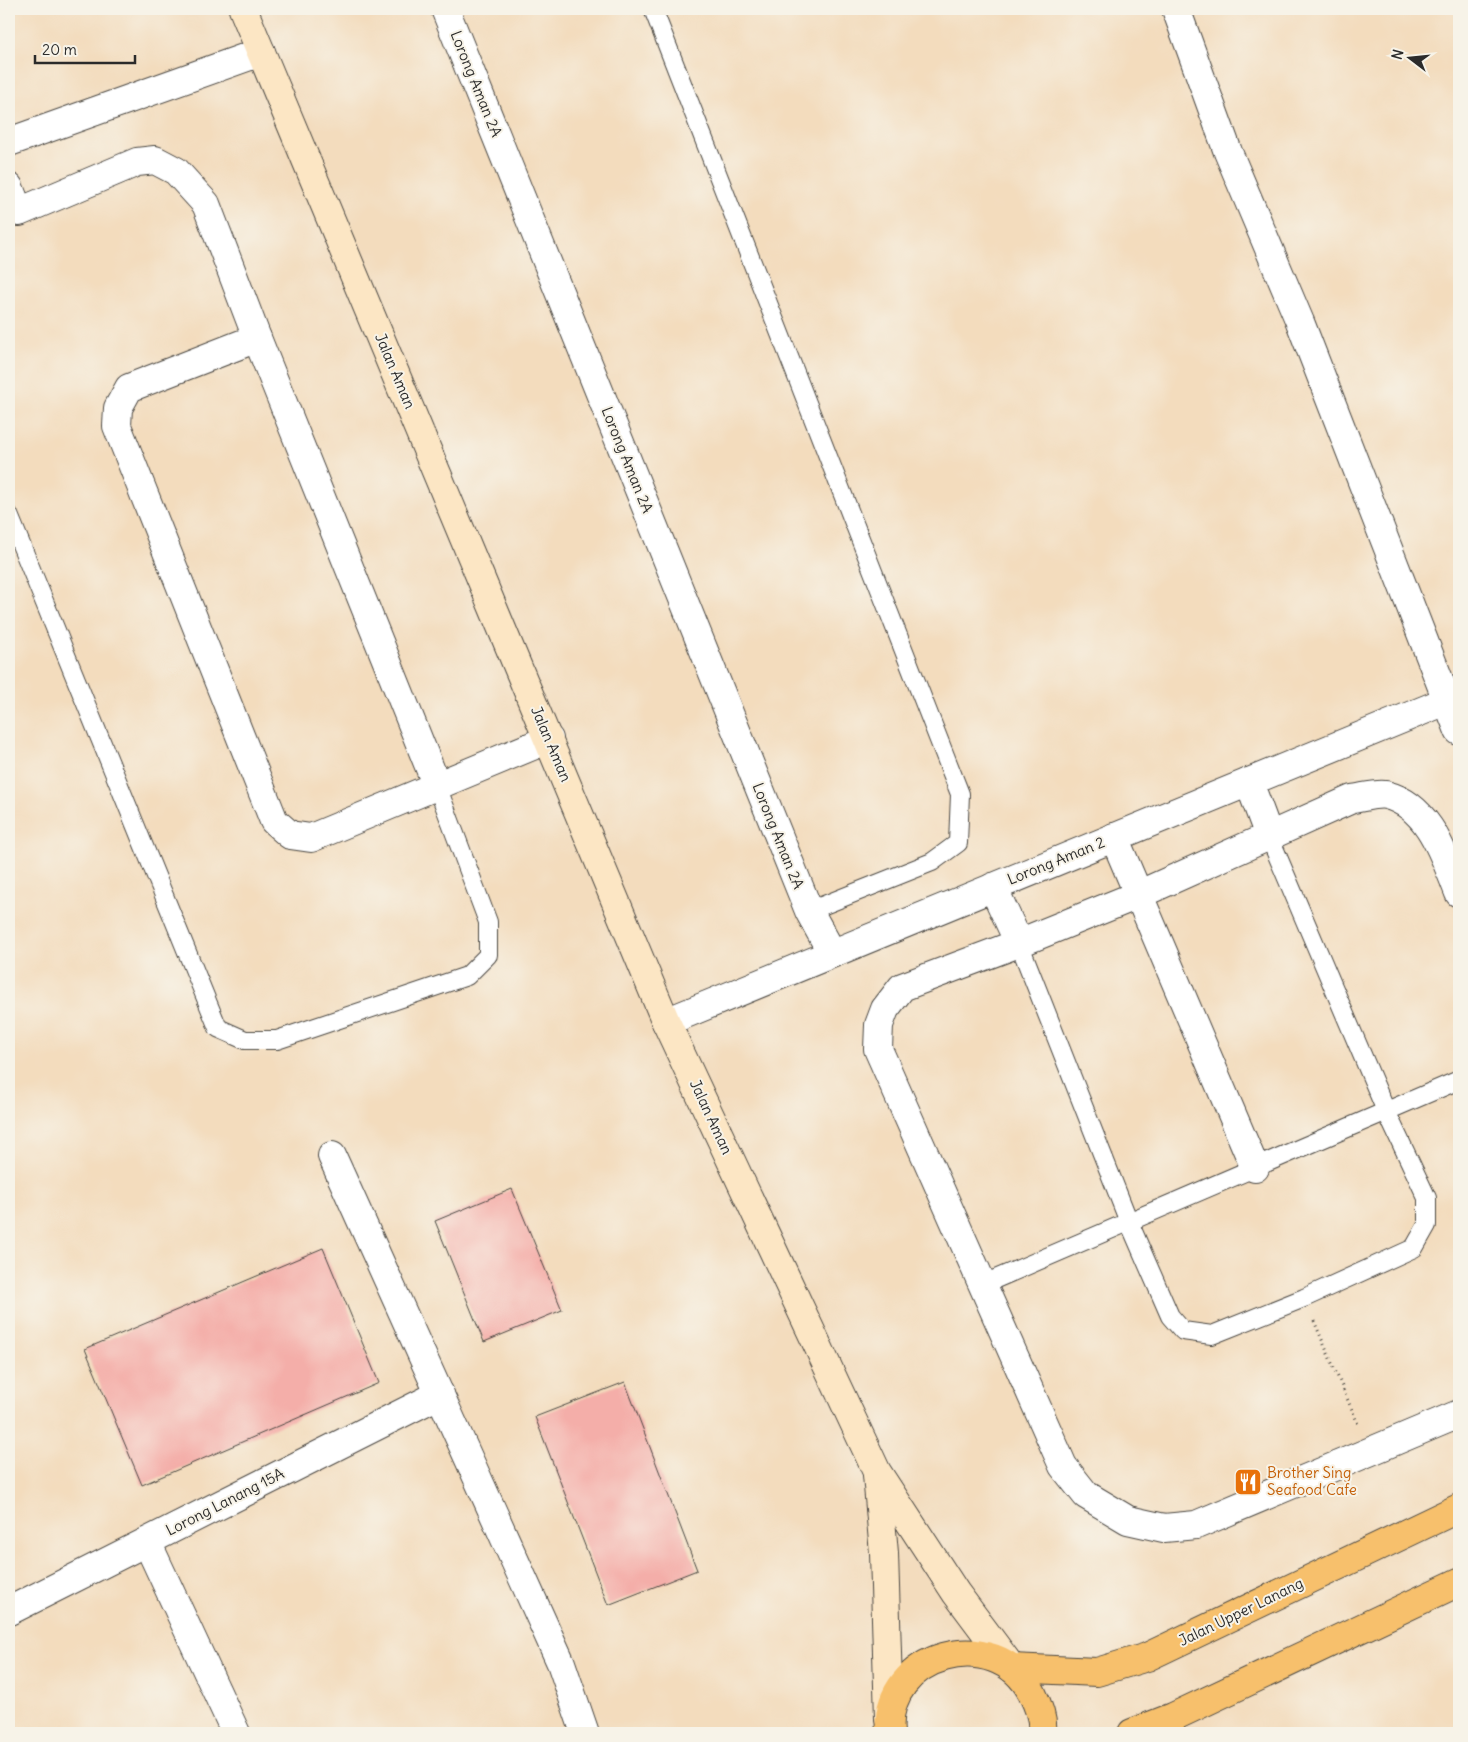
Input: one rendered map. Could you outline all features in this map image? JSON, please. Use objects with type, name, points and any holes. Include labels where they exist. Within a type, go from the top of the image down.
[{"type":"main road","name":"Jalan Upper Lanang","points":[[1012,1668],[1097,1672],[1147,1657],[1459,1508]]},
{"type":"main road","points":[[1132,1733],[1177,1725],[1459,1582]]},
{"type":"main road","points":[[888,1731],[894,1702],[906,1681],[924,1666],[945,1655],[968,1653],[992,1657],[1012,1668],[1028,1685],[1039,1706],[1042,1733]]},
{"type":"street","name":"Jalan Aman","points":[[243,9],[666,1022],[877,1472]]},
{"type":"street","name":"Lorong Aman 2A","points":[[445,9],[809,911],[832,954]]},
{"type":"street","points":[[1176,9],[1228,152],[1300,322],[1459,731]]},
{"type":"street","points":[[9,142],[261,52]]},
{"type":"street","points":[[12,205],[137,162],[154,160],[176,170],[206,204],[257,338],[437,786]]},
{"type":"street","points":[[257,338],[129,388],[118,408],[117,426],[274,821],[290,835],[311,838],[549,739]]},
{"type":"street","name":"Lorong Aman 2","points":[[666,1022],[1446,701]]},
{"type":"street","points":[[1249,782],[1270,836]]},
{"type":"street","points":[[1459,892],[1432,830],[1408,804],[1385,794],[1352,799],[1140,894],[1019,943],[902,987],[885,1009],[879,1025],[878,1049],[984,1284],[1063,1466],[1086,1495],[1128,1520],[1164,1528],[1196,1525],[1459,1414]]},
{"type":"street","points":[[1114,837],[1140,894],[1255,1168]]},
{"type":"street","points":[[993,887],[1019,943]]},
{"type":"street","points":[[332,1156],[561,1663],[585,1733]]},
{"type":"street","name":"Lorong Lanang 15A","points":[[9,1611],[440,1394]]},
{"type":"street","points":[[877,1472],[956,1593],[1012,1668]]},
{"type":"street","points":[[877,1472],[884,1553],[888,1731]]},
{"type":"street","points":[[147,1542],[236,1733]]},
{"type":"lane","points":[[653,9],[960,794],[958,843],[932,862],[809,911]]},
{"type":"lane","points":[[9,515],[218,1028],[245,1040],[277,1040],[467,976],[488,955],[488,922],[437,786]]},
{"type":"lane","points":[[1019,943],[1129,1222],[1170,1316],[1183,1331],[1212,1335],[1304,1298],[1414,1248],[1427,1225],[1427,1198],[1386,1111],[1270,836]]},
{"type":"lane","points":[[984,1284],[1459,1080]]},
{"type":"path","points":[[1304,1298],[1370,1452]]},
{"type":"building","points":[[512,1189],[562,1310],[484,1342],[435,1221]]},
{"type":"building","points":[[323,1248],[379,1383],[142,1485],[85,1349]]},
{"type":"building","points":[[625,1382],[697,1570],[608,1605],[535,1417]]},
{"type":"place","name":"Brother Sing Seafood Cafe","points":[[1248,1482]]}]
